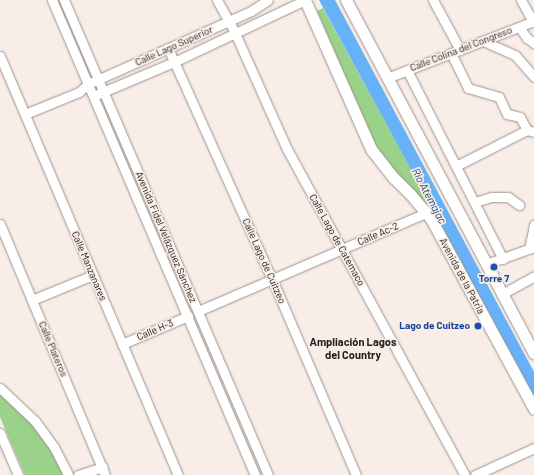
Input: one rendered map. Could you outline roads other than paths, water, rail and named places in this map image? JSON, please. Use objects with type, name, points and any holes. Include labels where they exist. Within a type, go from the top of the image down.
[{"type":"main road","name":"Avenida de la Patria","points":[[305,0],[371,149],[394,178],[426,213],[534,409]]},
{"type":"main road","points":[[346,0],[534,354]]},
{"type":"street","name":"Avenida Fidel Velázquez Sánchez","points":[[52,0],[255,475]]},
{"type":"street","name":"Avenida Fidel Velázquez Sánchez","points":[[64,0],[268,475]]},
{"type":"street","name":"Calle Lago de Catemaco","points":[[217,0],[235,33],[287,149],[465,475]]},
{"type":"street","name":"Calle Lago Superior","points":[[25,114],[79,92],[88,84],[251,11],[268,0]]},
{"type":"street","name":"Calle Lago Superior","points":[[93,96],[174,62],[305,0]]},
{"type":"street","points":[[433,0],[460,50]]},
{"type":"street","points":[[521,0],[533,21]]},
{"type":"street","name":"Calle Colina del Congreso","points":[[387,78],[533,21]]},
{"type":"street","points":[[519,27],[534,43]]},
{"type":"street","points":[[483,41],[515,55],[534,77]]},
{"type":"street","name":"Calle Lago de Cuitzeo","points":[[168,48],[272,279],[356,475]]},
{"type":"street","points":[[451,53],[468,88],[498,97],[507,114],[520,117],[531,131],[456,166]]},
{"type":"street","name":"Calle Manzanares","points":[[0,56],[178,475]]},
{"type":"street","points":[[407,70],[503,259]]},
{"type":"street","points":[[79,92],[93,96]]},
{"type":"street","points":[[112,140],[122,135]]},
{"type":"street","points":[[475,202],[491,196],[508,197],[518,205]]},
{"type":"street","name":"Calle Ac-2","points":[[198,312],[426,213]]},
{"type":"street","name":"Calle Plateros","points":[[0,224],[104,471]]},
{"type":"street","points":[[486,264],[531,248],[534,225]]},
{"type":"street","points":[[32,300],[93,275]]},
{"type":"street","points":[[502,294],[534,276]]},
{"type":"street","name":"Calle H-3","points":[[122,344],[188,316]]},
{"type":"street","points":[[205,357],[215,352]]},
{"type":"street","points":[[1,390],[24,409],[44,432],[68,475]]},
{"type":"street","points":[[0,433],[18,475]]},
{"type":"street","points":[[475,475],[534,448]]},
{"type":"street","points":[[248,461],[249,475]]},
{"type":"street","points":[[78,475],[104,471]]},
{"type":"water","name":"Río Atemajac","points":[[319,0],[335,0],[534,372],[534,396]]},
{"type":"place","name":"Torre 7","points":[[494,267]]},
{"type":"place","name":"Lago de Cuitzeo","points":[[478,326]]},
{"type":"district","name":"Ampliación Lagos del Country","points":[[353,349]]}]
